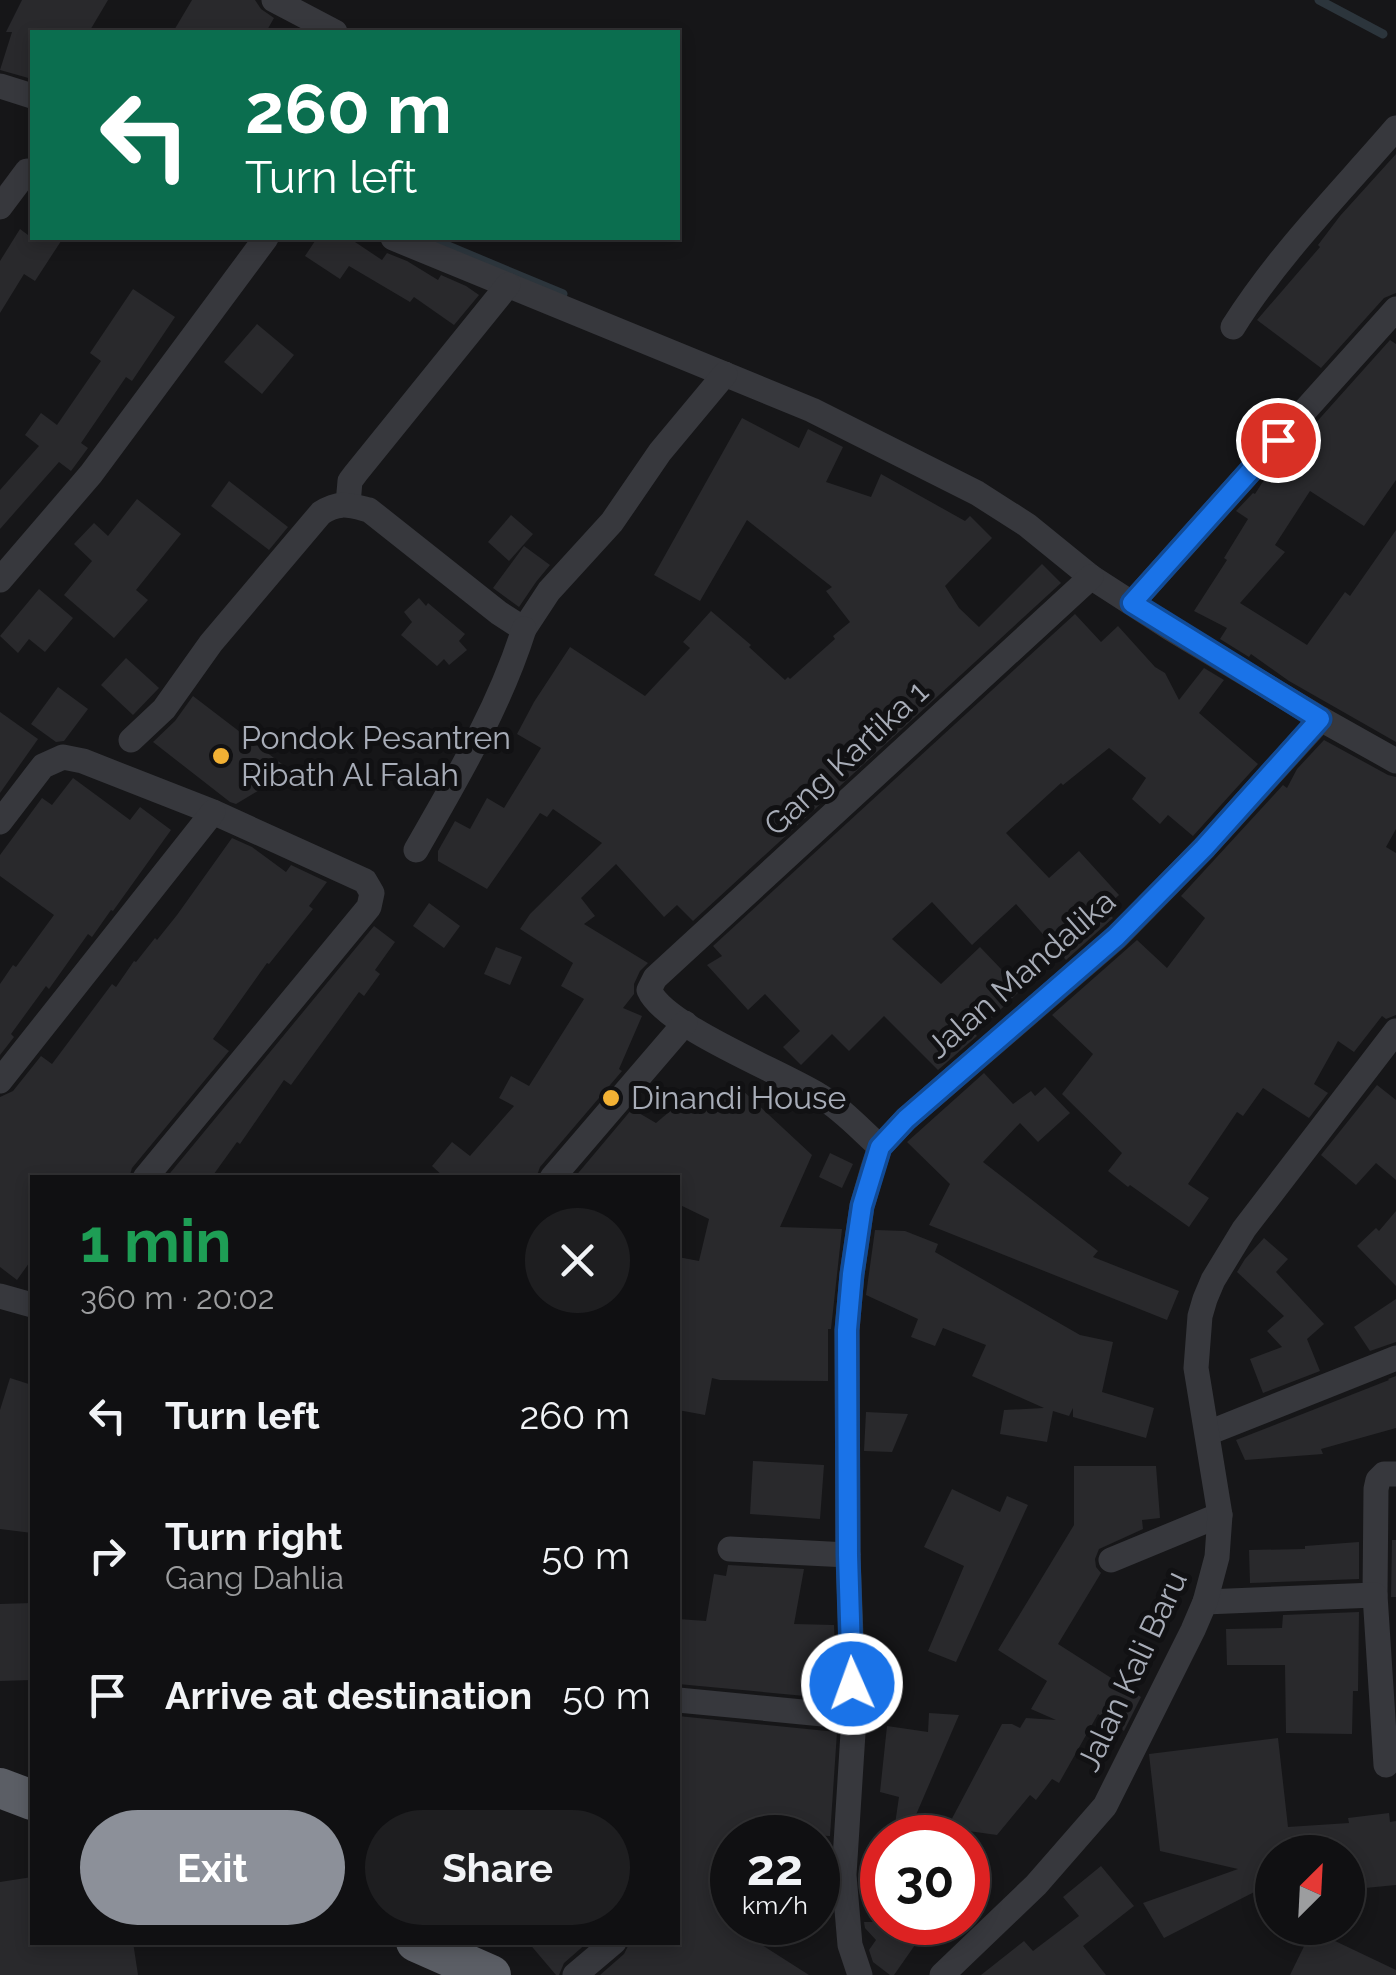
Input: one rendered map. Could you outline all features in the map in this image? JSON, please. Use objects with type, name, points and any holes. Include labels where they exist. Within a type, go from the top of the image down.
[{"type":"highway","points":[[0,1788],[30,1799]]},
{"type":"highway","points":[[423,1945],[491,1975]]},
{"type":"street","points":[[274,0],[331,30]]},
{"type":"street","points":[[0,86],[30,95]]},
{"type":"street","points":[[1233,327],[1291,247],[1396,128]]},
{"type":"street","points":[[0,207],[27,171]]},
{"type":"street","points":[[0,580],[91,474],[265,240]]},
{"type":"street","points":[[398,240],[812,410],[978,492],[1027,524],[1091,577],[1320,719],[1396,760]]},
{"type":"street","points":[[348,504],[350,481],[508,285]]},
{"type":"street","points":[[1132,603],[1396,308]]},
{"type":"street","points":[[416,850],[486,723],[538,604],[612,522],[660,452],[724,374]]},
{"type":"street","points":[[131,740],[164,709],[211,642],[321,513],[332,506],[348,504],[369,510],[524,629]]},
{"type":"street","name":"Gang Kartika 1","points":[[685,1024],[654,1001],[649,990],[654,978],[1091,577]]},
{"type":"street","name":"Jalan Mandalika","points":[[860,1975],[850,1945],[844,1875],[854,1717],[848,1555],[847,1330],[862,1206],[880,1147],[906,1119],[1116,937],[1204,848],[1320,719]]},
{"type":"street","points":[[0,822],[44,766],[63,757],[84,761],[213,812],[365,882],[372,893],[369,907],[147,1175]]},
{"type":"street","points":[[0,1081],[213,812]]},
{"type":"street","points":[[555,1175],[685,1024],[806,1087],[880,1147]]},
{"type":"street","name":"Jalan Kali Baru","points":[[942,1975],[1036,1886],[1105,1806],[1156,1707],[1205,1602],[1217,1557],[1220,1515],[1196,1368],[1200,1316],[1213,1280],[1244,1229],[1396,1031]]},
{"type":"street","points":[[0,1296],[30,1304]]},
{"type":"street","points":[[1208,1433],[1396,1358]]},
{"type":"street","points":[[1386,1765],[1390,1707],[1376,1489],[1384,1474],[1396,1474]]},
{"type":"street","points":[[1112,1560],[1220,1515]]},
{"type":"street","points":[[730,1548],[848,1555]]},
{"type":"street","points":[[1205,1602],[1382,1597]]},
{"type":"street","points":[[680,1700],[854,1717]]},
{"type":"street","points":[[575,1975],[610,1945]]},
{"type":"building","points":[[22,0],[108,0],[90,30],[30,30],[30,78],[0,70],[12,32],[6,32]]},
{"type":"building","points":[[192,0],[255,0],[274,18],[267,30],[174,30]]},
{"type":"building","points":[[1396,154],[1396,293],[1384,298],[1321,368],[1257,320],[1320,247],[1340,216]]},
{"type":"building","points":[[20,229],[30,240],[62,240],[35,281],[24,274],[0,313],[0,261]]},
{"type":"building","points":[[316,240],[352,240],[382,260],[387,253],[438,280],[441,275],[479,295],[454,325],[414,297],[410,302],[349,266],[340,279],[305,256]]},
{"type":"building","points":[[133,289],[175,317],[132,381],[126,377],[81,443],[88,448],[71,471],[59,462],[0,529],[0,490],[39,446],[25,435],[41,413],[57,425],[101,361],[90,353]]},
{"type":"building","points":[[257,324],[294,355],[262,394],[224,362]]},
{"type":"building","points":[[1390,340],[1396,344],[1396,480],[1364,526],[1310,491],[1275,545],[1285,552],[1240,603],[1307,645],[1345,592],[1350,596],[1396,530],[1396,742],[1220,639],[1227,628],[1194,611],[1248,519],[1236,511]]},
{"type":"building","points":[[742,418],[799,448],[808,429],[843,447],[826,482],[871,497],[881,474],[965,521],[970,516],[992,538],[945,586],[959,608],[979,627],[1042,564],[1061,583],[693,921],[677,905],[664,917],[616,864],[581,898],[595,916],[584,924],[648,963],[640,971],[634,994],[623,1008],[642,1016],[619,1069],[622,1071],[537,1175],[442,1175],[432,1166],[452,1142],[470,1156],[514,1106],[499,1098],[511,1076],[529,1086],[584,999],[561,986],[573,963],[520,929],[530,914],[602,843],[553,809],[547,817],[540,813],[487,889],[438,861],[438,851],[455,821],[470,829],[487,798],[504,808],[541,748],[517,734],[570,647],[645,696],[690,648],[683,642],[711,611],[785,680],[850,622],[826,591],[832,587],[747,520],[700,601],[654,575]]},
{"type":"building","points":[[229,481],[288,527],[269,550],[211,506]]},
{"type":"building","points":[[137,499],[181,534],[136,590],[148,600],[114,638],[64,595],[92,561],[74,544],[94,523],[108,536]]},
{"type":"building","points":[[511,515],[533,534],[509,561],[488,542]]},
{"type":"building","points":[[524,546],[550,565],[519,607],[493,588]]},
{"type":"building","points":[[39,589],[73,618],[45,652],[29,639],[18,653],[0,636]]},
{"type":"building","points":[[419,598],[465,634],[459,641],[467,650],[449,665],[444,659],[437,666],[401,635],[412,622],[404,612]]},
{"type":"building","points":[[1075,614],[1101,642],[1118,626],[1165,673],[1179,700],[1204,668],[1224,680],[1199,713],[1258,764],[1193,836],[1168,815],[1160,824],[1132,799],[1146,778],[1109,748],[1061,783],[1006,833],[1049,878],[1079,851],[1119,895],[1104,909],[1113,918],[1066,960],[1016,904],[972,945],[932,902],[892,939],[941,984],[980,947],[1021,990],[938,1070],[884,1016],[849,1051],[832,1034],[801,1065],[783,1047],[800,1031],[765,994],[748,1010],[707,965],[722,956],[713,946]]},
{"type":"building","points":[[126,658],[159,688],[133,715],[101,685]]},
{"type":"building","points":[[58,687],[88,709],[64,741],[56,742],[31,724]]},
{"type":"building","name":"Pondok Pesantren Ribath Al Falah","points":[[193,696],[291,771],[236,804],[230,802],[153,742]]},
{"type":"building","points":[[0,712],[38,739],[0,793]]},
{"type":"building","points":[[1324,740],[1396,777],[1396,829],[1386,847],[1396,853],[1396,1015],[1386,1019],[1382,1016],[1354,1052],[1338,1041],[1314,1084],[1328,1093],[1309,1118],[1263,1088],[1243,1116],[1237,1112],[1188,1184],[1209,1198],[1189,1227],[1108,1171],[1122,1153],[1062,1094],[1093,1054],[1052,1015],[1137,940],[1167,968],[1205,918],[1181,896],[1283,785],[1287,788],[1297,769]]},
{"type":"building","points":[[73,778],[130,820],[140,807],[171,830],[113,911],[92,937],[88,934],[49,989],[46,986],[0,1055],[0,984],[54,915],[0,876],[0,855],[42,798],[52,805]]},
{"type":"building","points":[[232,838],[252,847],[286,872],[291,865],[327,882],[309,906],[313,909],[267,963],[213,1039],[229,1051],[130,1175],[30,1175],[30,1262],[17,1280],[0,1267],[0,1097],[13,1091],[41,1056],[52,1064],[112,984],[116,987],[134,961],[177,915]]},
{"type":"building","points":[[429,903],[460,926],[444,948],[413,926]]},
{"type":"building","points":[[374,926],[395,942],[375,970],[380,974],[364,996],[359,992],[291,1085],[284,1080],[213,1175],[168,1175]]},
{"type":"building","points":[[496,947],[522,957],[510,985],[484,974]]},
{"type":"building","points":[[984,1073],[1013,1104],[1031,1091],[1035,1096],[1045,1087],[1070,1113],[1038,1142],[1020,1123],[983,1162],[1098,1251],[1093,1257],[1179,1291],[1167,1320],[929,1225],[950,1184],[907,1142]]},
{"type":"building","points":[[1377,1085],[1396,1100],[1396,1180],[1376,1163],[1356,1185],[1321,1155]]},
{"type":"building","points":[[740,1088],[812,1155],[780,1227],[842,1229],[828,1329],[828,1381],[712,1378],[705,1415],[680,1410],[680,1257],[699,1261],[709,1219],[680,1205],[680,1175],[577,1175],[632,1109],[656,1123],[695,1090],[716,1105]]},
{"type":"building","points":[[830,1153],[853,1164],[842,1188],[819,1177]]},
{"type":"building","points":[[1396,1211],[1396,1286],[1357,1246],[1376,1228],[1379,1231]]},
{"type":"building","points":[[875,1230],[905,1231],[938,1244],[935,1252],[1080,1335],[1113,1342],[1102,1392],[1154,1408],[1146,1438],[1073,1417],[1073,1408],[1069,1416],[1053,1411],[1047,1442],[1000,1434],[1004,1410],[1044,1408],[972,1376],[986,1345],[943,1328],[935,1346],[911,1337],[918,1319],[866,1295]]},
{"type":"building","points":[[1264,1238],[1288,1259],[1276,1272],[1324,1324],[1307,1339],[1320,1371],[1263,1393],[1250,1359],[1282,1347],[1267,1331],[1284,1316],[1237,1272]]},
{"type":"building","points":[[1396,1299],[1396,1342],[1370,1351],[1354,1327]]},
{"type":"building","points":[[1396,1376],[1396,1428],[1321,1449],[1323,1454],[1245,1460],[1236,1440]]},
{"type":"building","points":[[10,1378],[30,1384],[30,1533],[0,1529],[0,1410]]},
{"type":"building","points":[[866,1412],[908,1414],[892,1452],[864,1451]]},
{"type":"building","points":[[753,1461],[824,1465],[820,1519],[750,1514]]},
{"type":"building","points":[[1074,1466],[1156,1466],[1160,1518],[1142,1520],[1143,1529],[1099,1549],[1095,1559],[1101,1573],[1058,1644],[1141,1697],[1124,1731],[1098,1714],[1059,1783],[1052,1779],[1036,1800],[1030,1795],[997,1835],[990,1834],[990,1815],[954,1815],[1002,1724],[1020,1728],[1026,1718],[1056,1720],[1031,1709],[1047,1681],[998,1650],[1074,1525]]},
{"type":"building","points":[[952,1489],[1000,1512],[1007,1496],[1028,1505],[956,1662],[928,1651],[964,1566],[924,1547]]},
{"type":"building","points":[[1392,1540],[1396,1540],[1396,1597],[1391,1597]]},
{"type":"building","points":[[1359,1542],[1359,1579],[1250,1583],[1249,1550],[1305,1549]]},
{"type":"building","points":[[728,1565],[804,1569],[794,1624],[834,1625],[837,1699],[680,1684],[680,1619],[706,1621],[714,1574],[726,1576]]},
{"type":"building","points":[[30,1603],[30,1680],[0,1681],[0,1604]]},
{"type":"building","points":[[1359,1612],[1358,1691],[1353,1691],[1352,1734],[1286,1733],[1285,1665],[1227,1665],[1226,1629],[1282,1628],[1283,1615]]},
{"type":"building","points":[[929,1713],[959,1715],[916,1815],[896,1815],[899,1797],[880,1792],[887,1726],[928,1732]]},
{"type":"building","points":[[680,1716],[837,1732],[831,1815],[710,1815],[710,1945],[762,1945],[809,1975],[600,1975],[628,1945],[680,1945]]},
{"type":"building","points":[[1278,1738],[1288,1827],[1349,1823],[1348,1818],[1389,1813],[1390,1822],[1396,1821],[1396,1885],[1365,1888],[1365,1835],[1255,1835],[1255,1892],[1164,1938],[1143,1903],[1238,1869],[1160,1851],[1149,1754]]},
{"type":"building","points":[[1101,1866],[1134,1906],[1083,1946],[1106,1975],[981,1975],[1024,1941],[1033,1951],[1079,1916],[1063,1897]]},
{"type":"building","points":[[30,1877],[30,1945],[133,1945],[138,1975],[0,1975],[0,1882]]},
{"type":"building","points":[[531,1945],[585,1945],[564,1963],[556,1975]]},
{"type":"building","points":[[872,1945],[915,1945],[894,1975],[873,1962],[869,1950]]},
{"type":"building","points":[[1305,1945],[1344,1945],[1396,1970],[1396,1975],[1290,1975]]},
{"type":"waterway","points":[[1319,0],[1383,34]]},
{"type":"waterway","points":[[434,240],[563,294]]},
{"type":"place","name":"Pondok Pesantren Ribath Al Falah","points":[[221,756]]},
{"type":"place","name":"Dinandi House","points":[[611,1098]]},
{"type":"route","points":[[852,1684],[847,1330],[862,1206],[872,1168],[880,1147],[906,1119],[1116,937],[1204,848],[1320,719],[1132,603],[1278,440]]}]
